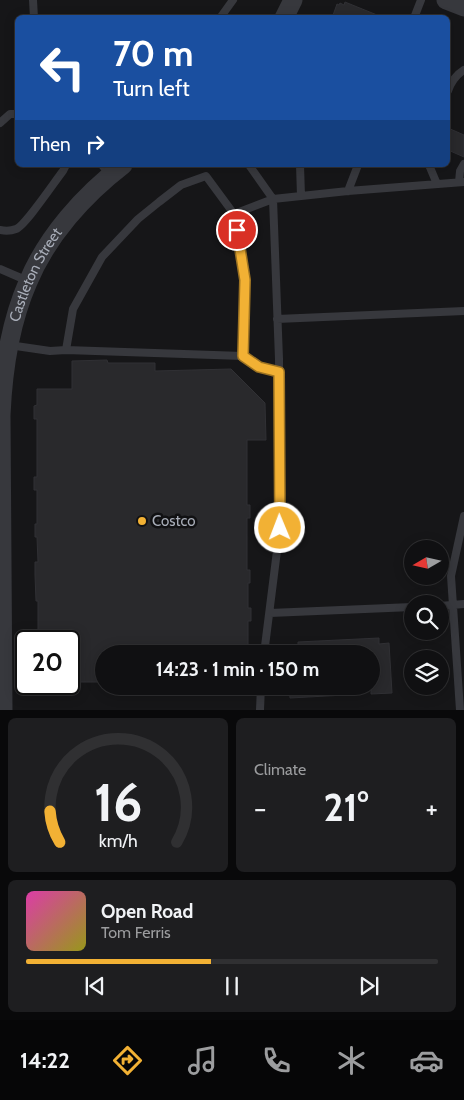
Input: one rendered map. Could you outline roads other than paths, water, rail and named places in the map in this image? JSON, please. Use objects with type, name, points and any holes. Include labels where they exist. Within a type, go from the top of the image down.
[{"type":"street","points":[[286,15],[293,0]]},
{"type":"street","points":[[446,0],[464,7]]},
{"type":"street","name":"Castleton Street","points":[[3,710],[1,415],[3,382],[9,345],[17,312],[28,281],[43,252],[62,226],[112,168]]},
{"type":"lane","points":[[33,0],[34,15]]},
{"type":"lane","points":[[222,15],[233,0]]},
{"type":"lane","points":[[415,15],[422,0]]},
{"type":"lane","points":[[450,84],[464,70]]},
{"type":"lane","points":[[0,123],[10,114],[15,114]]},
{"type":"lane","points":[[234,214],[273,199],[462,182],[460,171],[464,164]]},
{"type":"lane","points":[[0,230],[9,231],[17,229],[26,220],[65,167]]},
{"type":"lane","points":[[250,167],[273,199],[279,372],[280,528],[265,645]]},
{"type":"lane","points":[[300,167],[301,196]]},
{"type":"lane","points":[[348,192],[357,167]]},
{"type":"lane","points":[[430,167],[438,184]]},
{"type":"lane","points":[[66,350],[72,309],[102,257],[138,219],[181,186],[206,176],[234,214],[245,280],[243,356]]},
{"type":"lane","points":[[0,269],[28,281]]},
{"type":"lane","points":[[277,319],[464,311]]},
{"type":"lane","points":[[9,345],[50,351],[243,356],[259,367],[279,372]]},
{"type":"lane","points":[[460,710],[451,576],[464,516]]},
{"type":"lane","points":[[449,605],[464,604]]},
{"type":"lane","points":[[270,613],[404,607]]},
{"type":"lane","points":[[260,695],[260,710]]},
{"type":"place","name":"Costco","points":[[142,521]]}]
